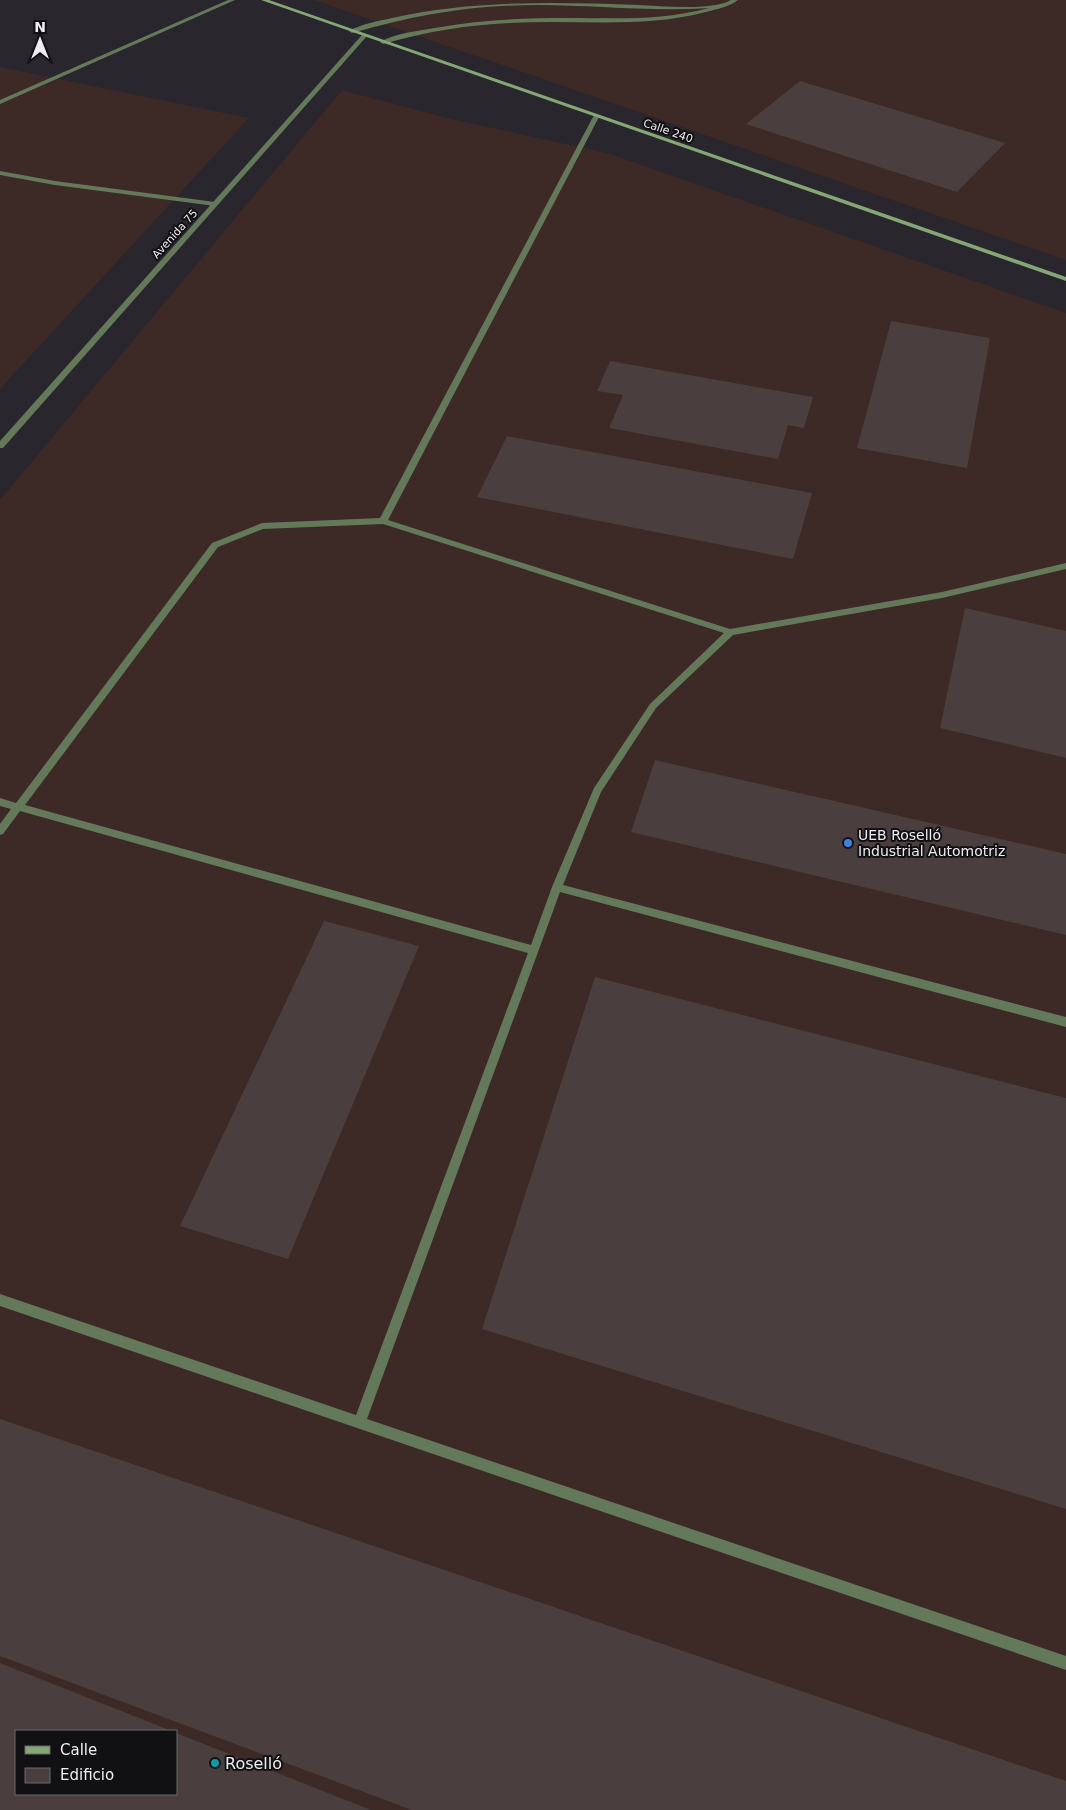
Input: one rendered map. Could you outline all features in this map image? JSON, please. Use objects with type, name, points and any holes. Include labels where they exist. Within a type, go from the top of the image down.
[{"type":"main road","name":"Calle 240","points":[[264,0],[1066,279]]},
{"type":"street","points":[[0,102],[232,0]]},
{"type":"street","points":[[383,42],[414,32],[453,25],[556,20],[655,20],[691,15],[724,6],[735,0]]},
{"type":"street","points":[[352,31],[407,16],[508,5],[559,4],[689,9],[724,6]]},
{"type":"street","name":"Avenida 75","points":[[0,446],[364,36]]},
{"type":"street","points":[[383,521],[596,117]]},
{"type":"street","points":[[0,173],[55,183],[215,204]]},
{"type":"street","points":[[0,831],[16,807],[215,544],[262,526],[383,521],[730,632],[942,595],[1066,566]]},
{"type":"street","points":[[359,1423],[534,950],[597,791],[653,706],[730,632]]},
{"type":"street","points":[[0,802],[534,950]]},
{"type":"street","points":[[558,887],[1066,1022]]},
{"type":"street","points":[[0,1300],[1066,1663]]},
{"type":"shaded area","points":[[314,0],[1066,0],[1066,260]]},
{"type":"shaded area","points":[[0,67],[249,118],[0,389]]},
{"type":"shaded area","points":[[342,90],[451,119],[607,153],[1066,313],[1066,1810],[0,1810],[0,500]]},
{"type":"building","points":[[800,81],[1005,143],[957,192],[746,124]]},
{"type":"building","points":[[891,321],[990,338],[967,468],[857,448]]},
{"type":"building","points":[[610,361],[813,397],[804,428],[788,425],[778,459],[609,428],[623,395],[597,391]]},
{"type":"building","points":[[507,436],[812,493],[793,559],[477,497]]},
{"type":"building","points":[[965,608],[1066,631],[1066,758],[940,728]]},
{"type":"building","name":"UEB Roselló Industrial Automotriz","points":[[655,760],[1066,854],[1066,935],[631,832]]},
{"type":"building","points":[[324,921],[419,946],[288,1259],[180,1226]]},
{"type":"building","points":[[595,977],[1066,1098],[1066,1509],[482,1329]]},
{"type":"building","points":[[0,1419],[1066,1781],[1066,1810],[412,1810],[0,1656]]},
{"type":"building","name":"Roselló","points":[[0,1663],[169,1730],[15,1730],[15,1795],[178,1795],[178,1734],[371,1810],[0,1810]]},
{"type":"place","name":"UEB Roselló Industrial Automotriz","points":[[848,843]]},
{"type":"place","name":"Roselló","points":[[215,1763]]}]
